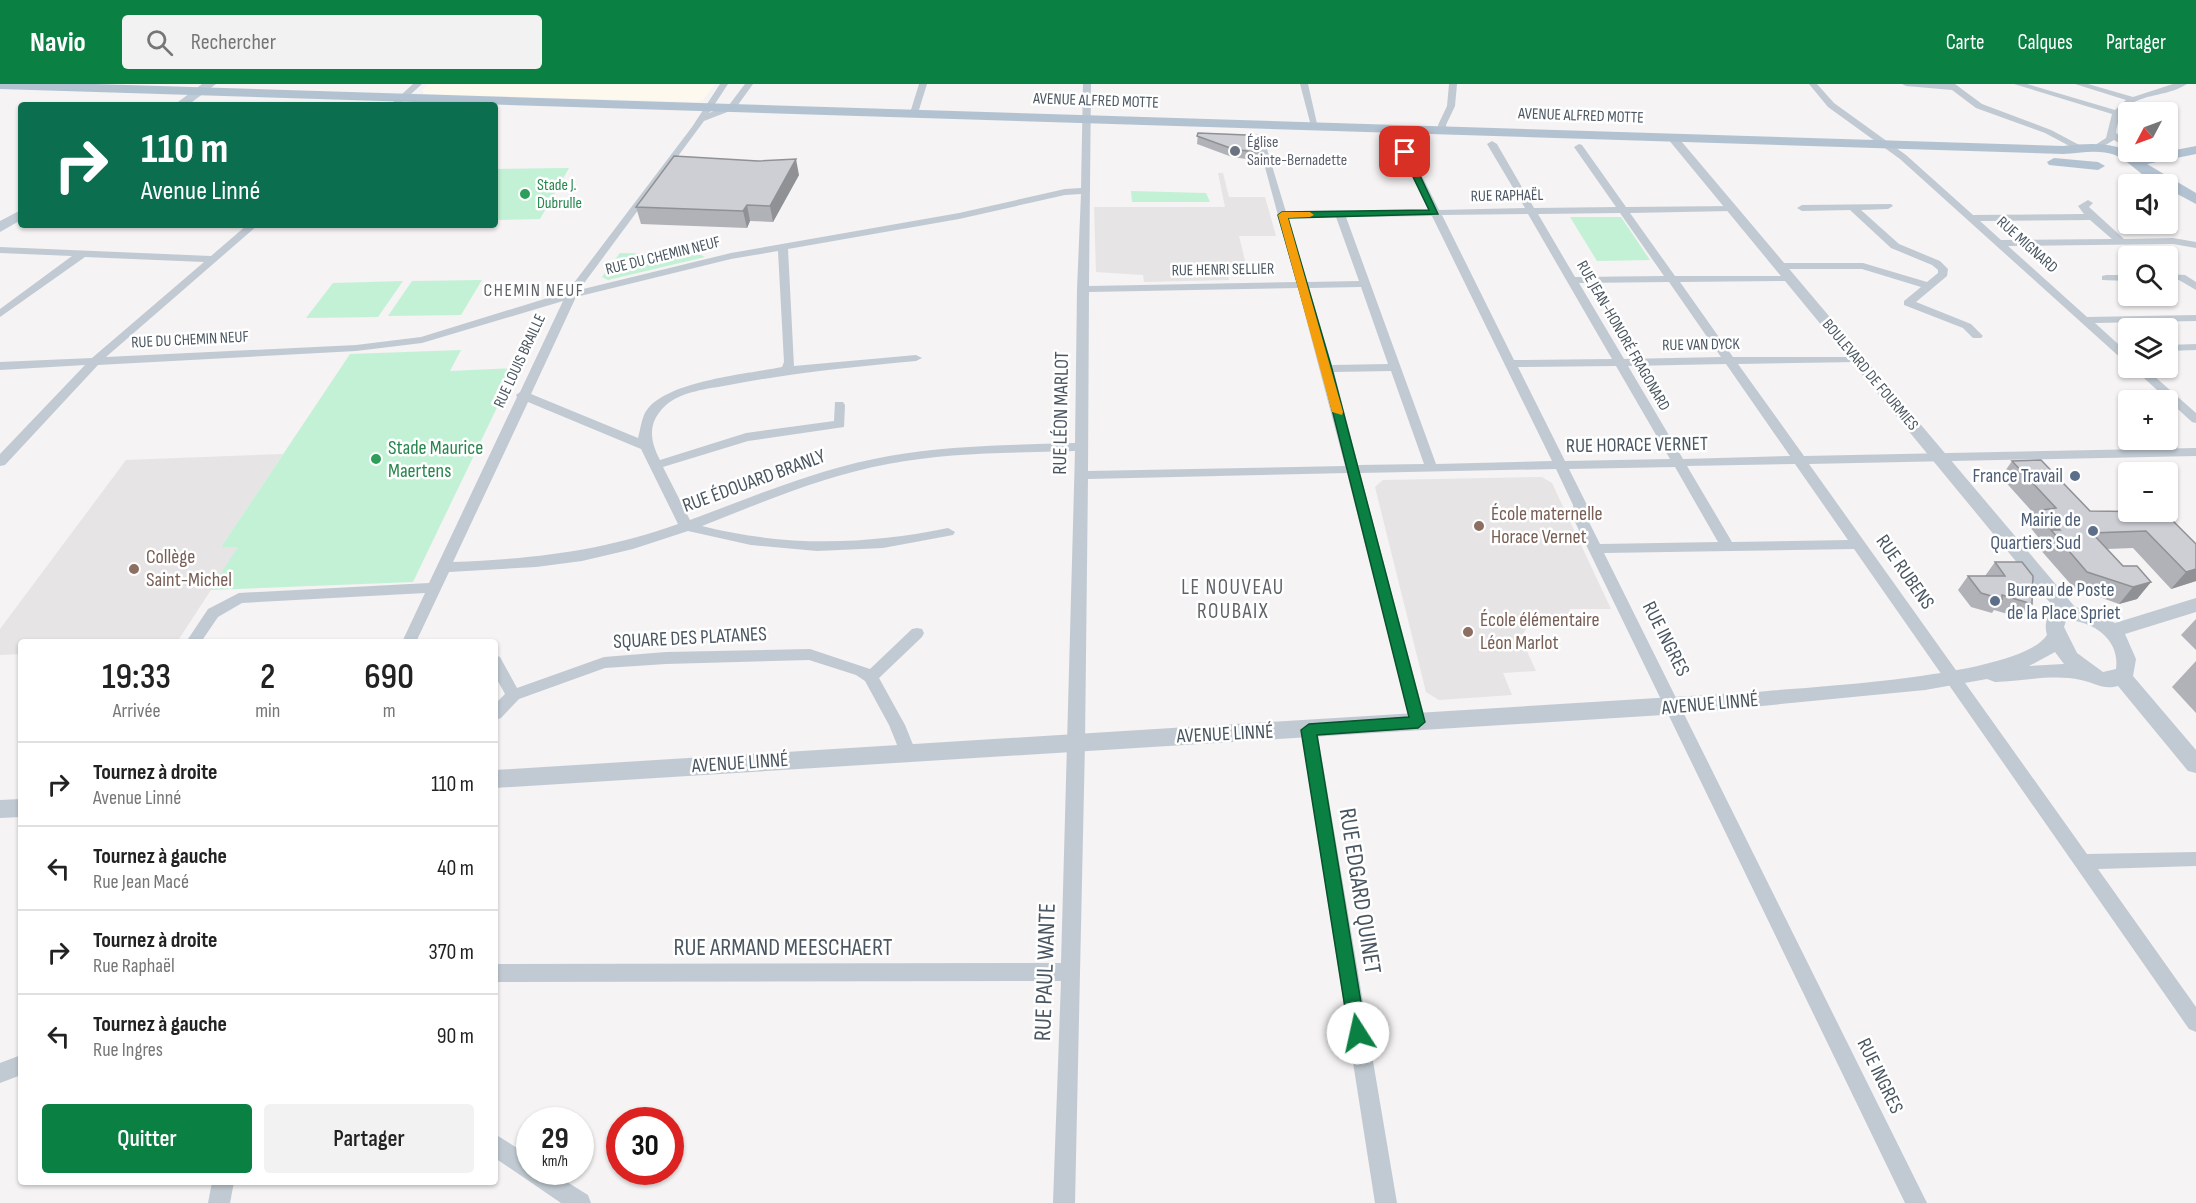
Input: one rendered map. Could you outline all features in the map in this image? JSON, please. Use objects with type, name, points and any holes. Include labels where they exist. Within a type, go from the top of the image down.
[{"type":"main road","name":"AVENUE ALFRED MOTTE","points":[[0,85],[205,88],[427,102]]},
{"type":"main road","points":[[185,102],[205,88]]},
{"type":"main road","points":[[0,96],[136,102]]},
{"type":"main road","name":"AVENUE ALFRED MOTTE","points":[[498,105],[1085,124],[1315,126],[1492,144],[1579,147],[1903,157],[2117,155]]},
{"type":"main road","name":"AVENUE ALFRED MOTTE","points":[[498,112],[705,112],[732,107],[914,113],[1259,136],[1397,134],[1443,130],[2080,148]]},
{"type":"main road","points":[[2080,148],[2076,153],[2081,158],[2196,148]]},
{"type":"main road","points":[[2178,149],[2196,148]]},
{"type":"main road","points":[[2117,155],[2144,174]]},
{"type":"main road","points":[[2117,155],[2196,199]]},
{"type":"main road","points":[[2178,195],[2196,205]]},
{"type":"main road","points":[[0,227],[18,216]]},
{"type":"street","points":[[399,101],[418,84]]},
{"type":"street","name":"RUE LOUIS BRAILLE","points":[[410,639],[570,295],[724,84]]},
{"type":"street","points":[[732,107],[749,84]]},
{"type":"street","points":[[914,113],[923,84]]},
{"type":"street","name":"RUE LÉON MARLOT","points":[[1077,743],[1082,289],[1087,84]]},
{"type":"street","points":[[1305,84],[1315,126]]},
{"type":"street","points":[[1443,130],[1443,123],[1451,106],[1453,84]]},
{"type":"street","points":[[1813,84],[1831,105],[1903,157]]},
{"type":"street","points":[[1906,84],[1952,86],[1990,111],[2062,138],[2080,148]]},
{"type":"street","points":[[2018,84],[2116,113]]},
{"type":"street","points":[[2079,84],[2134,100]]},
{"type":"street","points":[[2139,84],[2160,90]]},
{"type":"street","points":[[2116,113],[2134,100],[2183,84]]},
{"type":"street","points":[[2116,113],[2117,155]]},
{"type":"street","name":"RUE INGRES","points":[[1397,134],[1561,466],[1580,506],[1582,522],[1916,1203]]},
{"type":"street","points":[[1259,136],[1327,369],[1418,722]]},
{"type":"street","name":"BOULEVARD DE FOURMIES","points":[[1672,137],[2069,613]]},
{"type":"street","name":"RUE JEAN-HONORÉ FRAGONARD","points":[[1492,144],[1727,545]]},
{"type":"street","name":"RUE RUBENS","points":[[1579,147],[2194,1017]]},
{"type":"street","name":"RUE MIGNARD","points":[[1903,157],[2086,320],[2118,345]]},
{"type":"street","name":"RUE DU CHEMIN NEUF","points":[[0,366],[394,345],[432,337],[570,295],[731,256],[959,216],[1059,193],[1084,190]]},
{"type":"street","points":[[2088,203],[2083,206],[2092,217],[2122,242]]},
{"type":"street","points":[[1802,208],[1888,206]]},
{"type":"street","points":[[1853,207],[1895,246],[1943,269],[1943,274],[1908,303],[1967,326],[1977,336]]},
{"type":"street","name":"RUE RAPHAËL","points":[[1282,215],[1731,208]]},
{"type":"street","points":[[1340,214],[1432,469]]},
{"type":"street","points":[[1972,219],[2092,217]]},
{"type":"street","points":[[0,462],[96,360],[249,228]]},
{"type":"street","points":[[1999,243],[2181,241],[2196,245]]},
{"type":"street","points":[[783,246],[790,362],[787,370]]},
{"type":"street","points":[[0,250],[213,259]]},
{"type":"street","points":[[0,314],[82,254]]},
{"type":"street","points":[[1571,280],[1672,279],[1863,266],[1928,286]]},
{"type":"street","points":[[2178,277],[2196,287]]},
{"type":"street","points":[[2106,278],[2118,278]]},
{"type":"street","name":"RUE HENRI SELLIER","points":[[1082,289],[1364,284]]},
{"type":"street","points":[[2086,320],[2196,318]]},
{"type":"street","points":[[2178,348],[2196,347]]},
{"type":"street","points":[[916,358],[787,370],[700,386],[668,398],[657,406],[647,420],[644,437],[646,446],[686,526],[716,534],[814,548],[897,544],[948,532]]},
{"type":"street","name":"RUE VAN DYCK","points":[[1510,364],[1857,358]]},
{"type":"street","points":[[1327,369],[1394,367]]},
{"type":"street","points":[[2150,378],[2196,419]]},
{"type":"street","points":[[522,395],[646,446]]},
{"type":"street","points":[[657,465],[746,437],[840,424],[839,405]]},
{"type":"street","name":"RUE ÉDOUARD BRANLY","points":[[444,567],[537,563],[627,546],[814,479],[876,462],[936,454],[1080,447]]},
{"type":"street","name":"RUE HORACE VERNET","points":[[1080,475],[2196,452]]},
{"type":"street","points":[[1596,549],[1859,544]]},
{"type":"street","points":[[195,639],[213,613],[238,598],[434,588]]},
{"type":"street","points":[[2111,631],[2196,605]]},
{"type":"street","points":[[2089,673],[2069,658],[2056,636],[2056,619],[2069,613],[2091,617],[2111,631],[2126,653],[2126,669],[2121,676],[2196,765]]},
{"type":"street","points":[[908,752],[897,725],[871,677],[917,633]]},
{"type":"street","name":"AVENUE LINNÉ","points":[[1954,677],[1982,672],[2037,654],[2048,648],[2056,636]]},
{"type":"street","name":"SQUARE DES PLATANES","points":[[498,711],[513,695],[604,663],[666,658],[810,654],[861,671],[871,677]]},
{"type":"street","points":[[498,667],[513,695]]},
{"type":"street","name":"AVENUE LINNÉ","points":[[498,778],[1674,707],[1954,677],[2065,670],[2089,673],[2112,680],[2121,676]]},
{"type":"street","name":"RUE EDGARD QUINET","points":[[1309,730],[1386,1203]]},
{"type":"street","name":"RUE PAUL WANTE","points":[[1064,1203],[1077,743]]},
{"type":"street","points":[[0,809],[18,808]]},
{"type":"street","points":[[2083,862],[2196,859]]},
{"type":"street","name":"RUE ARMAND MEESCHAERT","points":[[498,973],[1070,972]]},
{"type":"street","points":[[0,1073],[18,1066]]},
{"type":"street","points":[[498,1147],[516,1159]]},
{"type":"street","points":[[219,1203],[222,1185]]},
{"type":"street","points":[[553,1185],[580,1203]]},
{"type":"shaded area","points":[[429,84],[715,84],[703,100],[696,102],[424,94],[422,90]]},
{"type":"shaded area","points":[[1218,173],[1223,173],[1229,197],[1265,197],[1276,236],[1239,236],[1248,273],[1228,274],[1229,280],[1144,282],[1143,275],[1096,272],[1094,207],[1225,207]]},
{"type":"shaded area","name":"Collège Saint-Michel","points":[[283,454],[221,547],[239,547],[179,639],[18,639],[18,654],[0,655],[0,629],[126,460]]},
{"type":"shaded area","points":[[1542,477],[1552,483],[1611,609],[1569,609],[1573,615],[1567,623],[1528,625],[1521,638],[1536,671],[1503,673],[1512,695],[1439,700],[1426,692],[1375,487],[1383,480]]},
{"type":"green space","name":"Stade J. Dubrulle","points":[[569,168],[540,219],[498,220],[498,169]]},
{"type":"green space","points":[[1131,191],[1206,193],[1210,202],[1132,202]]},
{"type":"green space","points":[[1570,217],[1621,217],[1650,260],[1597,261]]},
{"type":"green space","points":[[620,253],[701,255],[705,257],[608,280],[602,277]]},
{"type":"green space","points":[[482,280],[461,315],[388,316],[412,281]]},
{"type":"green space","points":[[403,281],[378,317],[306,318],[333,283]]},
{"type":"green space","name":"Stade Maurice Maertens","points":[[461,350],[450,371],[516,368],[413,582],[210,590],[238,547],[221,547],[350,354]]},
{"type":"building","points":[[1198,133],[1246,135],[1262,153],[1233,149],[1197,136]]},
{"type":"building","points":[[674,156],[758,161],[796,159],[770,206],[747,205],[743,211],[636,207]]},
{"type":"building","points":[[2041,460],[2090,511],[2118,511],[2118,522],[2174,522],[2196,544],[2196,569],[2186,572],[2146,531],[2092,533],[2123,566],[2137,566],[2151,582],[2133,587],[2087,572],[2051,530],[2060,530],[2042,510],[2056,508],[2012,461]]},
{"type":"building","points":[[1995,562],[2022,562],[2033,576],[2032,604],[2002,595],[2002,599],[1981,593],[1968,576],[2005,576]]},
{"type":"slow traffic","points":[[1310,215],[1282,215],[1338,412]]},
{"type":"place","name":"Église Sainte-Bernadette","points":[[1235,151]]},
{"type":"place","name":"Stade J. Dubrulle","points":[[525,194]]},
{"type":"place","name":"Stade Maurice Maertens","points":[[376,459]]},
{"type":"place","name":"France Travail","points":[[2075,476]]},
{"type":"place","name":"École maternelle Horace Vernet","points":[[1479,526]]},
{"type":"place","name":"Mairie de Quartiers Sud","points":[[2093,531]]},
{"type":"place","name":"Collège Saint-Michel","points":[[134,569]]},
{"type":"place","name":"Bureau de Poste de la Place Spriet","points":[[1995,601]]},
{"type":"place","name":"École élémentaire Léon Marlot","points":[[1468,632]]},
{"type":"district","name":"CHEMIN NEUF","points":[[534,290]]},
{"type":"district","name":"LE NOUVEAU ROUBAIX","points":[[1233,599]]},
{"type":"route","points":[[1358,1033],[1309,730],[1418,722],[1327,369],[1282,215],[1435,213],[1405,152]]}]
